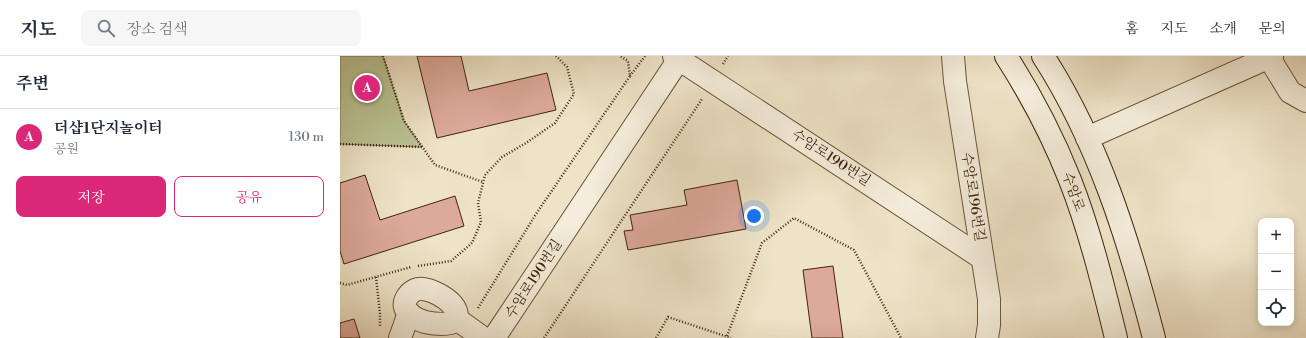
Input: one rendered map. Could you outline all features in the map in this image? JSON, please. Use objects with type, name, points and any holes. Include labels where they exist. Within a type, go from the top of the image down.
[{"type":"street","name":"수암로196번길","points":[[953,56],[956,88],[989,299],[989,325],[987,338]]},
{"type":"street","name":"수암로","points":[[1006,56],[1023,82],[1070,181],[1090,241],[1116,338]]},
{"type":"street","points":[[1043,56],[1072,107],[1099,165],[1121,224],[1142,289],[1154,338]]},
{"type":"street","points":[[1086,138],[1270,56],[1290,92],[1306,102]]},
{"type":"street","name":"수암로190번길","points":[[504,335],[678,57],[982,258]]},
{"type":"street","points":[[417,289],[426,290],[449,302],[469,328],[452,324],[424,330],[416,318],[409,313],[405,306],[405,302],[412,291],[417,289]]},
{"type":"street","points":[[390,335],[409,313]]},
{"type":"path","points":[[383,56],[404,121],[435,165],[483,182]]},
{"type":"path","points":[[340,283],[347,285],[411,267],[451,261],[472,243],[481,222],[478,203],[485,175],[502,157],[555,123],[574,94],[567,67],[556,56]]},
{"type":"path","points":[[620,56],[628,62],[630,76]]},
{"type":"path","points":[[469,328],[536,214],[645,56]]},
{"type":"path","points":[[544,338],[709,88],[712,80],[728,56]]},
{"type":"path","points":[[340,144],[422,146]]},
{"type":"path","points":[[727,336],[762,243],[794,218],[854,250],[901,338]]},
{"type":"path","points":[[376,277],[380,314],[390,335]]},
{"type":"path","points":[[656,338],[668,317],[731,338]]},
{"type":"green space","points":[[340,56],[383,56],[404,121],[422,147],[340,144]]},
{"type":"building","points":[[417,56],[461,56],[469,91],[547,73],[556,110],[437,138]]},
{"type":"building","points":[[365,175],[380,220],[455,196],[464,226],[344,264],[340,251],[340,183]]},
{"type":"building","points":[[737,180],[746,229],[628,250],[624,231],[633,230],[630,215],[687,205],[684,190]]},
{"type":"building","points":[[833,266],[843,338],[812,338],[803,270]]},
{"type":"building","points":[[354,319],[360,338],[340,338],[340,323]]},
{"type":"place","name":"더샵1단지놀이터","points":[[367,88]]}]
